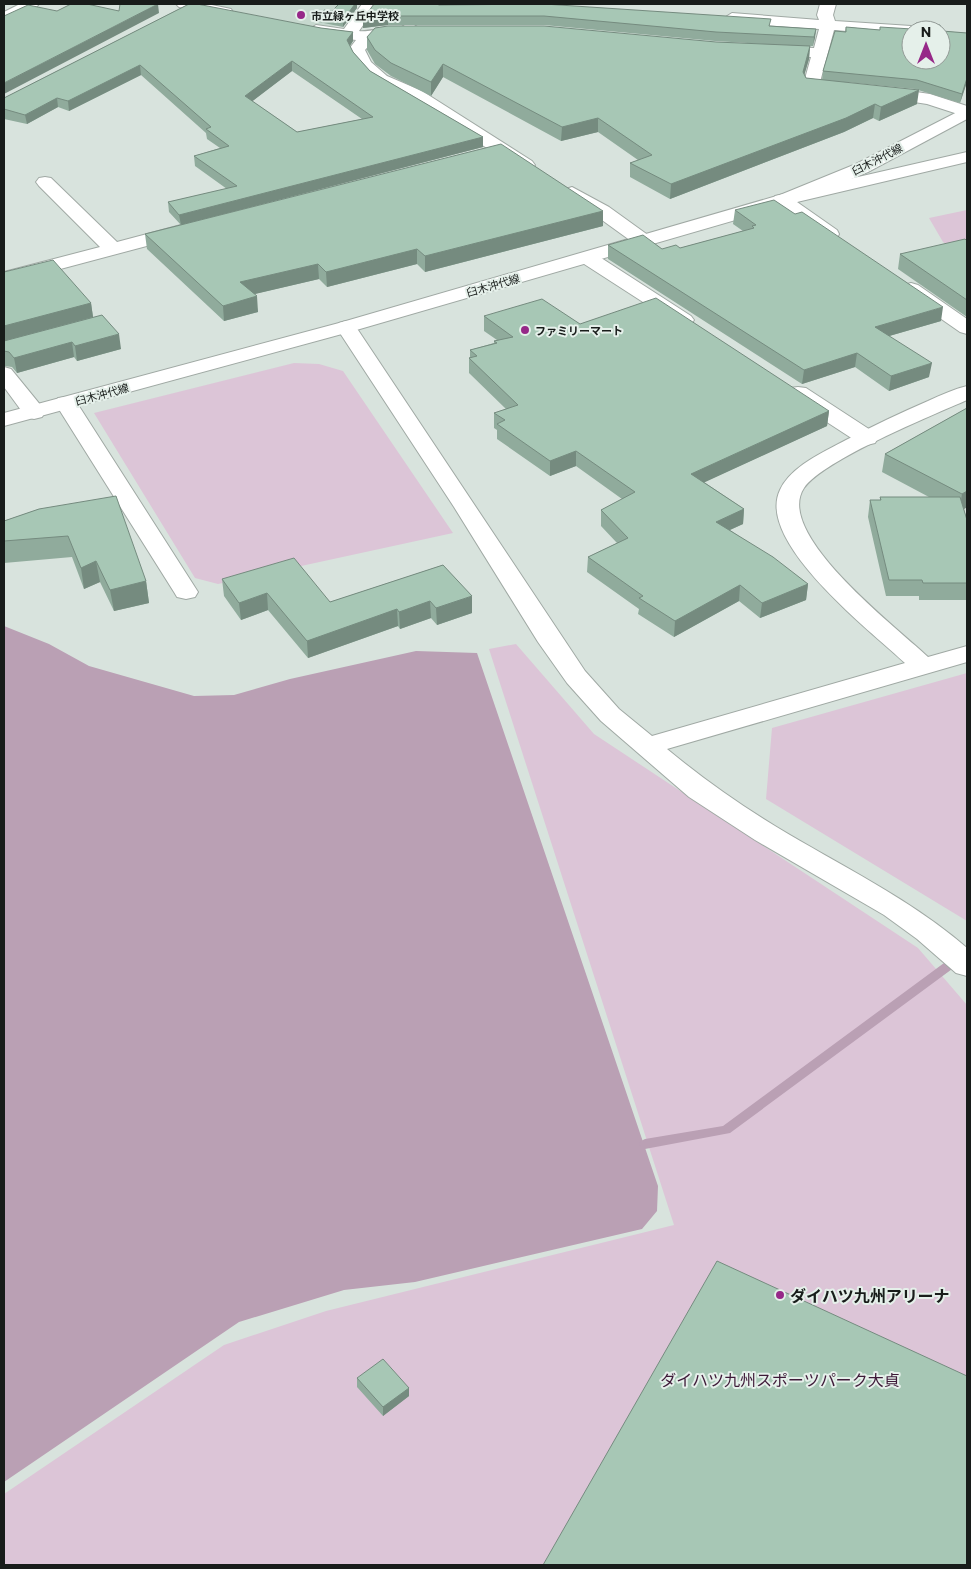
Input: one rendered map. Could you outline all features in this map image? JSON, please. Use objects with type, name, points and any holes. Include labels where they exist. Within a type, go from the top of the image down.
[{"type":"street","points":[[4,18],[31,4]]},
{"type":"street","points":[[348,33],[370,4]]},
{"type":"street","points":[[828,4],[825,15],[828,25],[811,86],[930,98],[967,112]]},
{"type":"street","points":[[300,26],[328,33],[348,33],[368,37],[388,32],[447,6]]},
{"type":"street","points":[[182,7],[241,15]]},
{"type":"street","points":[[720,17],[901,30]]},
{"type":"street","points":[[388,32],[425,33]]},
{"type":"street","points":[[368,37],[357,49],[364,64],[381,80],[416,95],[546,178],[602,211],[645,242]]},
{"type":"street","points":[[753,50],[820,53]]},
{"type":"street","name":"臼木沖代線","points":[[4,420],[346,327],[645,242],[782,200],[862,168],[967,112]]},
{"type":"street","points":[[483,155],[502,150]]},
{"type":"street","points":[[782,200],[967,158]]},
{"type":"street","points":[[45,182],[113,249]]},
{"type":"street","points":[[782,200],[846,245]]},
{"type":"street","points":[[4,278],[198,227]]},
{"type":"street","points":[[588,258],[703,332]]},
{"type":"street","points":[[895,278],[967,328]]},
{"type":"street","points":[[346,327],[576,677],[610,715],[699,790],[765,833],[894,908],[928,931],[967,965]]},
{"type":"street","points":[[4,373],[34,412]]},
{"type":"street","points":[[785,385],[867,438]]},
{"type":"street","points":[[924,667],[845,595],[820,569],[801,543],[789,519],[787,502],[795,483],[815,468],[867,438],[967,392]]},
{"type":"street","points":[[66,403],[186,592]]},
{"type":"street","points":[[647,746],[967,654]]},
{"type":"shaded area","name":"市立緑ヶ丘中学校","points":[[198,4],[356,4],[336,26],[328,29]]},
{"type":"shaded area","points":[[4,626],[49,644],[89,666],[194,696],[234,695],[290,679],[416,651],[477,653],[658,1186],[657,1211],[642,1229],[415,1282],[344,1290],[239,1322],[4,1482]]},
{"type":"green space","points":[[967,210],[967,257],[943,242],[929,218]]},
{"type":"green space","points":[[294,363],[319,364],[343,371],[453,533],[218,584],[195,578],[94,413]]},
{"type":"green space","name":"ダイハツ九州スポーツパーク大貞","points":[[516,644],[594,734],[918,948],[967,1005],[967,1565],[4,1565],[4,1494],[224,1345],[326,1311],[674,1225],[489,649]]},
{"type":"green space","points":[[967,673],[967,921],[766,799],[772,728]]},
{"type":"building","points":[[71,4],[87,4],[119,11],[120,4],[158,4],[4,83],[4,16],[28,5],[57,11]]},
{"type":"building","points":[[189,4],[197,4],[321,28],[353,32],[347,40],[353,52],[370,71],[483,137],[179,215],[168,202],[237,186],[194,156],[229,146],[206,129],[211,127],[140,65],[68,101],[57,98],[25,115],[4,109],[4,98]],"holes":[[[292,61],[373,117],[297,132],[245,96]]]},
{"type":"building","points":[[339,4],[355,4],[343,20],[318,16],[324,10],[332,11]]},
{"type":"building","points":[[374,4],[544,4],[771,19],[769,26],[816,29],[814,37],[716,32],[544,16],[388,16],[363,19]]},
{"type":"building","points":[[388,26],[544,26],[716,42],[810,46],[803,72],[806,78],[919,90],[881,107],[875,104],[846,118],[671,184],[630,163],[652,155],[598,118],[562,127],[443,64],[431,82],[391,63],[375,50],[367,37],[375,28]]},
{"type":"building","points":[[846,27],[880,30],[880,27],[901,28],[901,70],[951,70],[951,32],[967,33],[967,78],[962,94],[917,80],[823,71],[835,31],[846,32]]},
{"type":"building","points":[[501,144],[603,211],[425,256],[417,249],[326,272],[318,264],[240,282],[257,296],[223,306],[145,234]]},
{"type":"building","points":[[774,200],[795,214],[802,212],[943,307],[875,327],[932,363],[891,376],[857,353],[804,370],[608,245],[643,235],[662,249],[676,245],[680,248],[754,228],[752,226],[756,225],[735,210]]},
{"type":"building","points":[[965,239],[967,241],[967,300],[900,254]]},
{"type":"building","points":[[53,260],[91,303],[4,326],[4,272]]},
{"type":"building","points":[[656,298],[829,411],[691,474],[744,509],[716,522],[773,557],[808,584],[762,603],[740,585],[675,621],[639,598],[643,596],[588,557],[628,538],[601,510],[635,492],[576,451],[550,461],[497,424],[505,420],[494,413],[518,405],[469,358],[477,356],[470,350],[497,343],[494,341],[513,337],[484,316],[542,299],[580,324]]},
{"type":"building","points":[[102,315],[119,334],[75,346],[72,342],[14,358],[9,352],[4,351],[4,341]]},
{"type":"building","points":[[967,408],[967,491],[962,494],[885,454]]},
{"type":"building","points":[[116,496],[146,581],[110,590],[96,561],[81,568],[68,536],[4,541],[4,521],[39,509]]},
{"type":"building","points":[[880,497],[960,497],[967,520],[967,583],[923,583],[922,580],[889,580],[870,500],[881,500]]},
{"type":"building","points":[[294,558],[330,602],[443,565],[472,596],[436,608],[430,601],[399,612],[397,609],[307,641],[267,593],[239,603],[222,579]]},
{"type":"building","points":[[717,1261],[967,1376],[967,1565],[543,1565]]},
{"type":"building","points":[[383,1359],[409,1388],[383,1407],[357,1378]]},
{"type":"waterway","points":[[645,1144],[726,1130],[967,952]]},
{"type":"place","name":"市立緑ヶ丘中学校","points":[[301,15]]},
{"type":"place","name":"ファミリーマート","points":[[525,330]]},
{"type":"place","name":"ダイハツ九州アリーナ","points":[[780,1295]]}]
